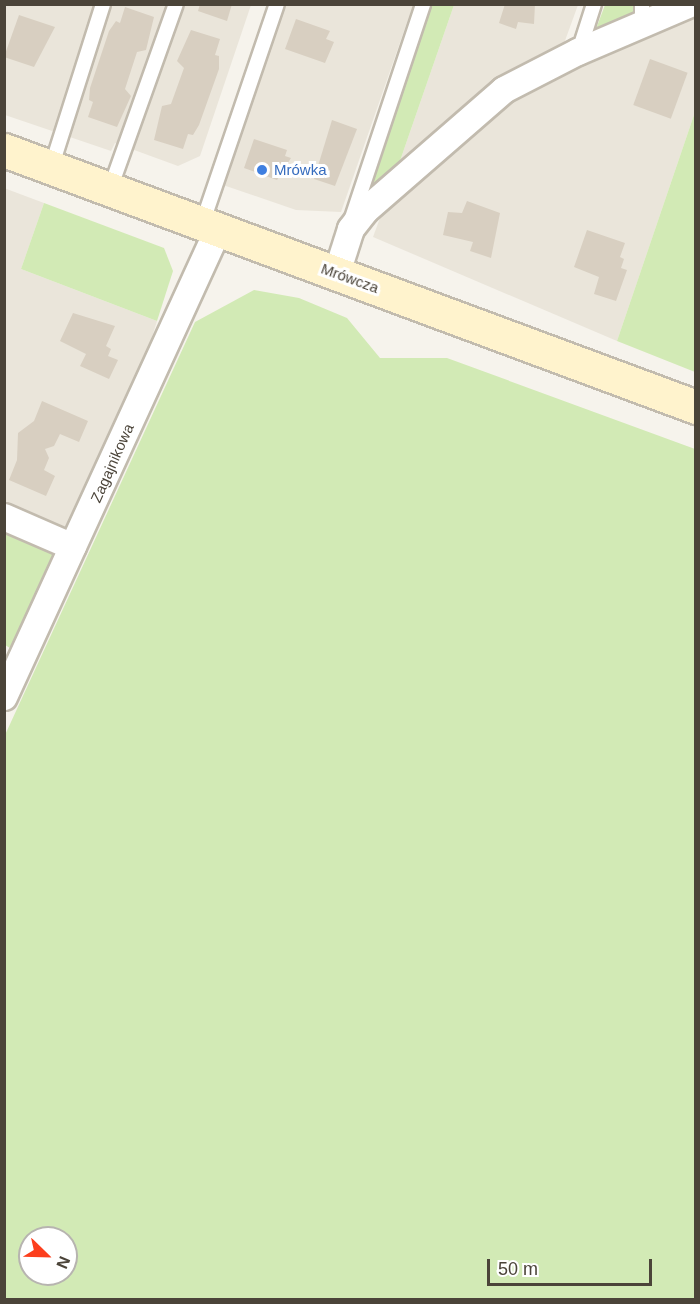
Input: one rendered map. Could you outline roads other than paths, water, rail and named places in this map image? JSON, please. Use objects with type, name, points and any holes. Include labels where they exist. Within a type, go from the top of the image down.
[{"type":"street","points":[[337,273],[351,229],[365,211],[504,90],[578,52],[642,15],[690,4]]},
{"type":"street","name":"Mrówcza","points":[[4,150],[696,407]]},
{"type":"street","name":"Zagajnikowa","points":[[4,697],[73,548],[210,227]]},
{"type":"street","points":[[4,517],[73,548]]},
{"type":"lane","points":[[51,168],[102,4]]},
{"type":"lane","points":[[110,189],[176,4]]},
{"type":"lane","points":[[210,227],[277,4]]},
{"type":"lane","points":[[351,229],[354,205],[423,4]]},
{"type":"lane","points":[[578,52],[594,4]]},
{"type":"place","name":"Mrówka","points":[[262,170]]}]
